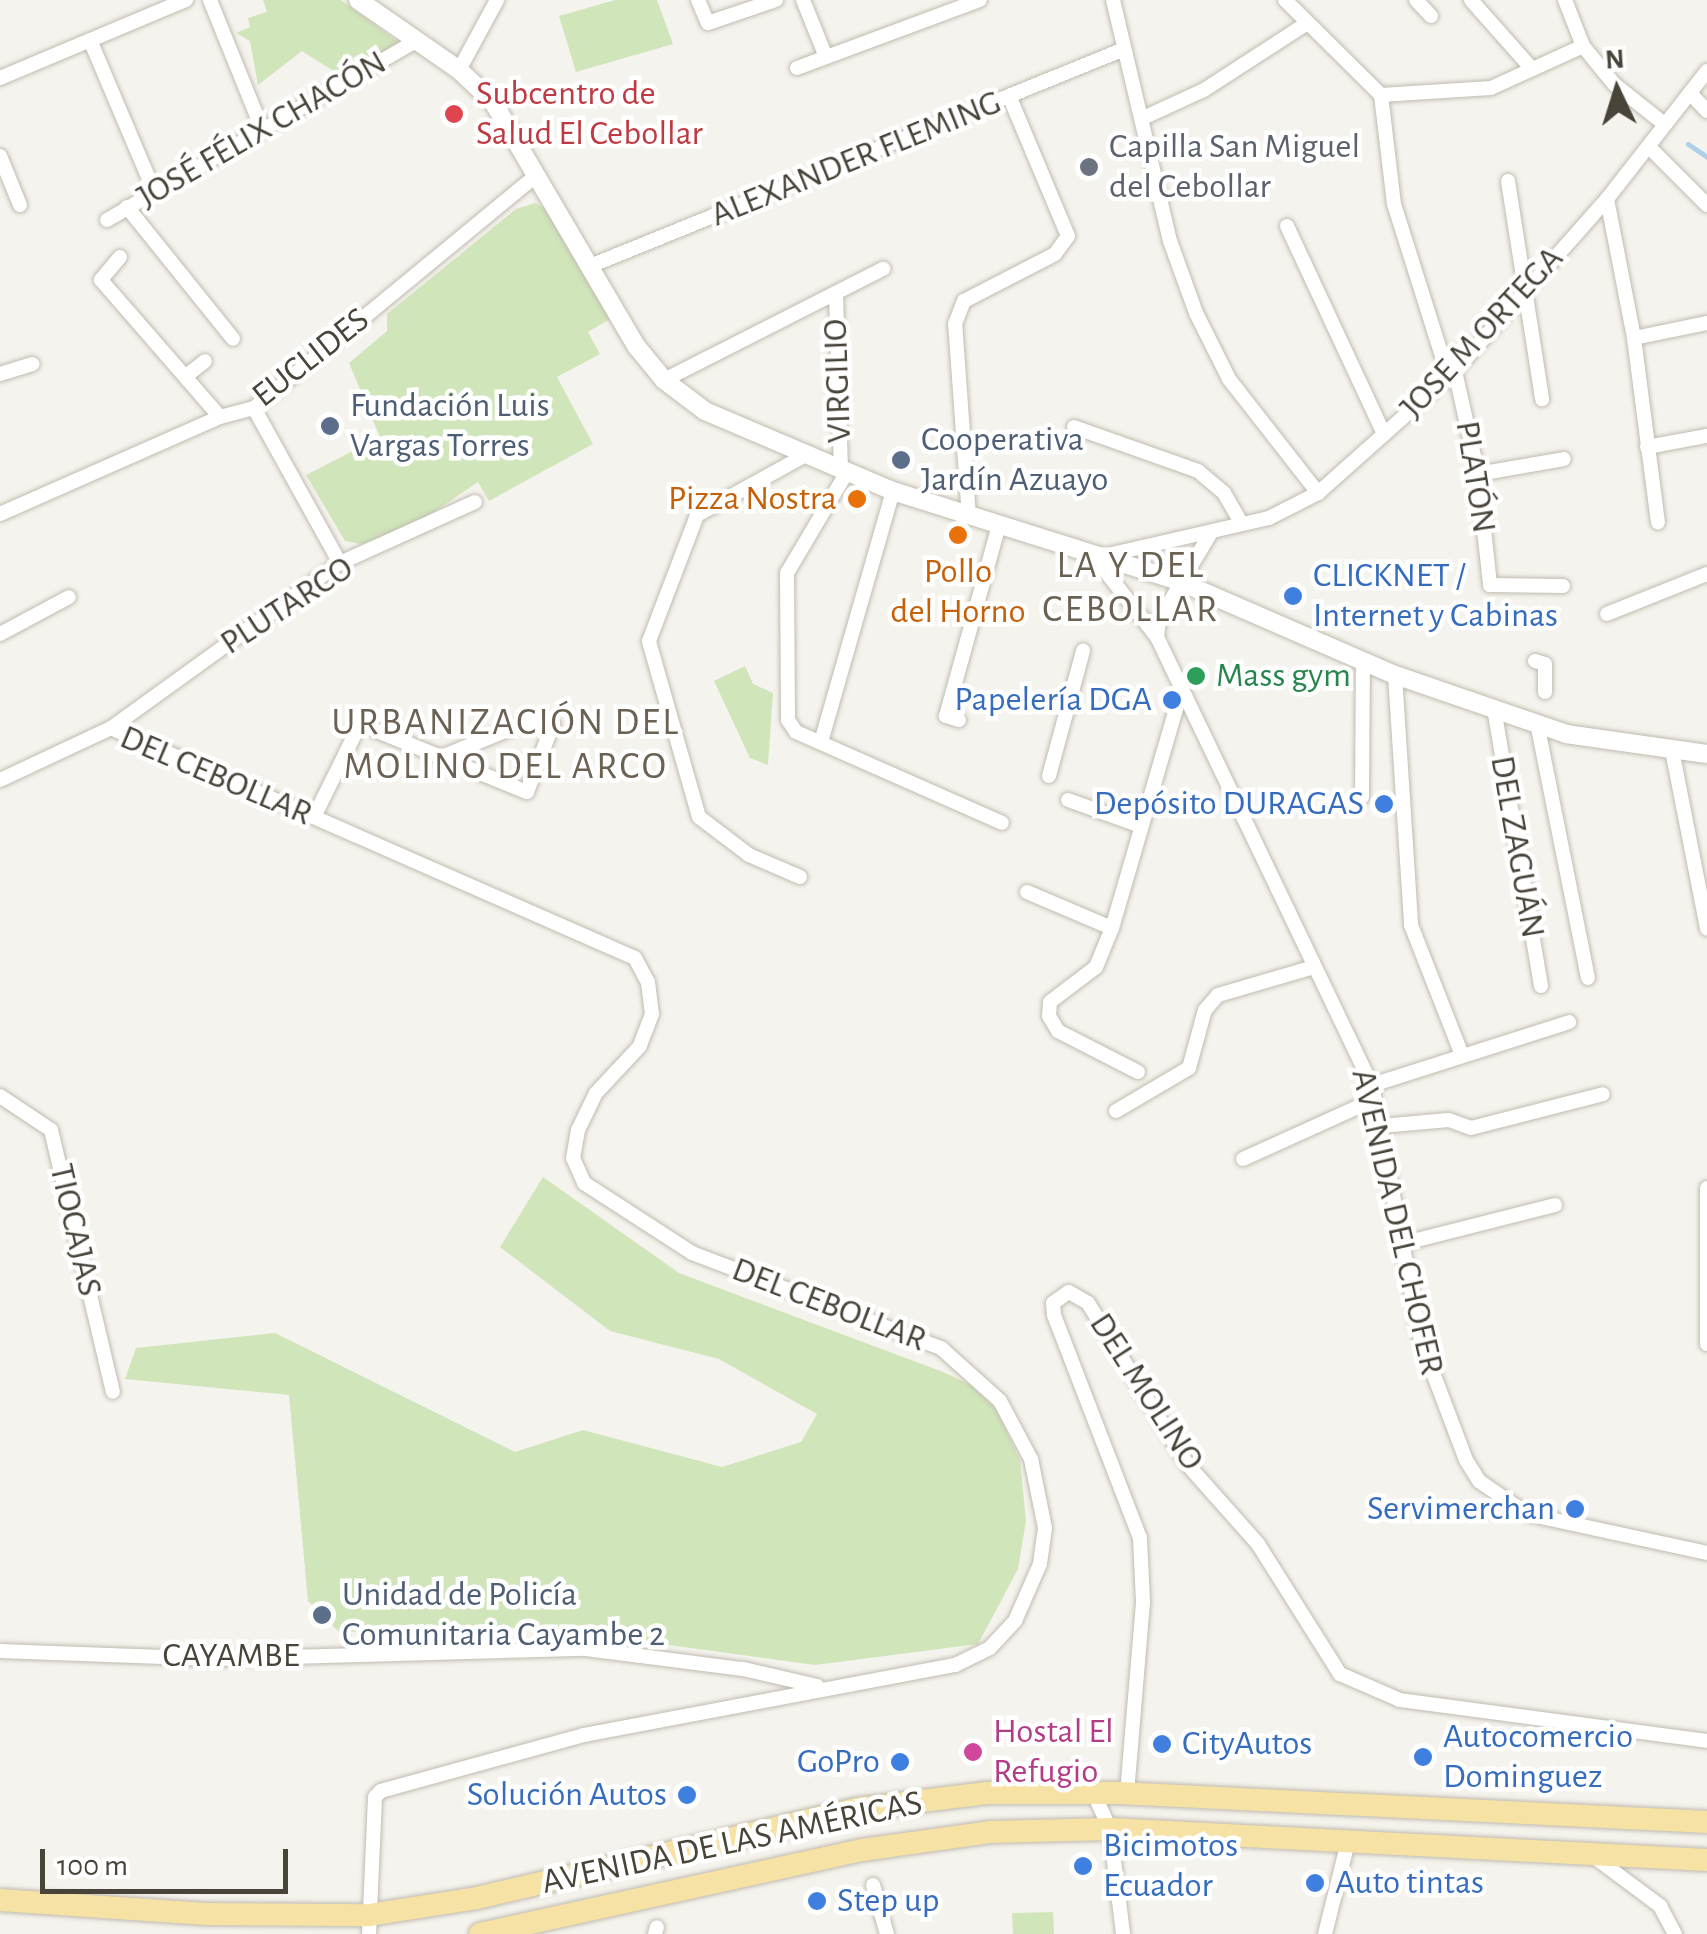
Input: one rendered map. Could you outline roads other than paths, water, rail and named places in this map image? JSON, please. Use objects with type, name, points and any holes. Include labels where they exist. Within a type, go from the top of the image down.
[{"type":"main road","name":"AVENIDA DE LAS AMÉRICAS","points":[[0,1900],[369,1925],[857,1809],[988,1793],[1127,1793],[1707,1822]]},
{"type":"main road","name":"AVENIDA DE LAS AMÉRICAS","points":[[480,1934],[930,1838],[1110,1830],[1707,1860]]},
{"type":"street","points":[[0,78],[186,0]]},
{"type":"street","points":[[210,0],[262,129]]},
{"type":"street","points":[[358,0],[458,70],[512,127],[590,266],[664,380],[706,411],[804,456],[998,530],[1181,582],[1394,674],[1566,734],[1707,754]]},
{"type":"street","points":[[458,70],[497,0]]},
{"type":"street","points":[[698,0],[708,23],[776,0]]},
{"type":"street","points":[[804,0],[826,57]]},
{"type":"street","points":[[797,68],[980,0]]},
{"type":"street","points":[[1113,0],[1170,241],[1196,312],[1229,379],[1318,493]]},
{"type":"street","points":[[1286,0],[1381,95],[1466,92],[1583,46]]},
{"type":"street","points":[[1416,0],[1431,16]]},
{"type":"street","points":[[1471,0],[1532,69]]},
{"type":"street","points":[[1565,0],[1583,46],[1614,84],[1663,123]]},
{"type":"street","points":[[1143,118],[1204,90],[1307,23]]},
{"type":"street","points":[[90,40],[154,191]]},
{"type":"street","name":"JOSÉ FÉLIX CHACÓN","points":[[108,220],[416,41]]},
{"type":"street","name":"ALEXANDER FLEMING","points":[[590,266],[1122,50]]},
{"type":"street","name":"JOSE M ORTEGA","points":[[1095,558],[1283,514],[1318,493],[1456,371],[1606,199],[1707,71]]},
{"type":"street","points":[[1690,92],[1707,111]]},
{"type":"street","name":"PLATÓN","points":[[1381,95],[1394,204],[1442,359],[1456,371],[1478,474],[1490,584],[1563,586]]},
{"type":"street","points":[[969,517],[954,324],[964,302],[1066,245],[1062,211],[1010,98]]},
{"type":"street","points":[[1649,146],[1707,206]]},
{"type":"street","points":[[0,156],[20,205]]},
{"type":"street","name":"EUCLIDES","points":[[0,514],[220,416],[254,408],[536,175]]},
{"type":"street","points":[[1508,181],[1542,399]]},
{"type":"street","points":[[1606,199],[1634,338],[1658,522]]},
{"type":"street","points":[[127,207],[233,339]]},
{"type":"street","points":[[1288,226],[1384,434]]},
{"type":"street","points":[[120,257],[101,280],[220,416]]},
{"type":"street","points":[[664,380],[883,269]]},
{"type":"street","name":"VIRGILIO","points":[[836,293],[844,471]]},
{"type":"street","points":[[1634,338],[1707,323]]},
{"type":"street","points":[[186,376],[204,361]]},
{"type":"street","points":[[0,374],[32,364]]},
{"type":"street","points":[[254,408],[340,564]]},
{"type":"street","points":[[1074,427],[1198,471],[1224,492],[1240,522]]},
{"type":"street","points":[[1647,446],[1707,436]]},
{"type":"street","points":[[800,877],[749,855],[699,817],[649,641],[697,515],[804,456]]},
{"type":"street","points":[[1478,474],[1564,459]]},
{"type":"street","points":[[844,471],[787,573],[788,720],[821,742],[1002,822]]},
{"type":"street","points":[[821,742],[892,490]]},
{"type":"street","name":"PLUTARCO","points":[[111,728],[340,564],[474,502]]},
{"type":"street","points":[[959,720],[946,716],[998,530]]},
{"type":"street","points":[[1156,638],[1159,620],[1210,534]]},
{"type":"street","name":"AVENIDA DEL CHOFER","points":[[1095,558],[1156,638],[1372,1092],[1382,1126],[1401,1244],[1427,1364],[1479,1481],[1527,1514],[1707,1552]]},
{"type":"street","points":[[1607,614],[1707,574]]},
{"type":"street","points":[[0,634],[68,596]]},
{"type":"street","points":[[1049,776],[1083,651]]},
{"type":"street","points":[[1362,660],[1362,796]]},
{"type":"street","points":[[1534,661],[1544,664],[1545,692]]},
{"type":"street","points":[[1394,674],[1411,925],[1462,1055]]},
{"type":"street","points":[[1138,1072],[1054,1028],[1050,1002],[1096,967],[1112,928],[1138,825],[1180,695]]},
{"type":"street","name":"DEL ZAGUÁN","points":[[1494,708],[1541,986]]},
{"type":"street","points":[[314,817],[360,724],[527,792],[553,724],[537,718],[444,756]]},
{"type":"street","points":[[1537,723],[1588,978]]},
{"type":"street","name":"DEL CEBOLLAR","points":[[0,780],[111,728],[635,958],[648,982],[652,1014],[640,1046],[596,1094],[578,1130],[574,1158],[584,1183],[692,1253],[941,1348],[1000,1401],[1020,1433],[1045,1528],[1029,1594],[1004,1636],[955,1665],[818,1686],[790,1699],[584,1735],[381,1790],[375,1797],[369,1925]]},
{"type":"street","points":[[1672,750],[1704,894],[1707,928]]},
{"type":"street","points":[[1068,800],[1138,825]]},
{"type":"street","points":[[1027,892],[1112,928]]},
{"type":"street","points":[[1116,1111],[1189,1068],[1205,1010],[1218,995],[1314,966]]},
{"type":"street","points":[[1243,1159],[1372,1092],[1462,1055],[1568,1022]]},
{"type":"street","points":[[1382,1126],[1449,1120],[1471,1128],[1603,1094]]},
{"type":"street","name":"TIOCAJAS","points":[[0,1096],[51,1130],[113,1392]]},
{"type":"street","points":[[1707,1188],[1707,1344]]},
{"type":"street","points":[[1401,1244],[1555,1204]]},
{"type":"street","name":"DEL MOLINO","points":[[1127,1793],[1143,1602],[1140,1538],[1054,1315],[1064,1294],[1088,1303],[1187,1464],[1258,1544],[1340,1674],[1400,1700],[1707,1741]]},
{"type":"street","name":"CAYAMBE","points":[[0,1650],[217,1659],[586,1649],[742,1669],[818,1686]]},
{"type":"street","points":[[1094,1792],[1110,1830],[1122,1934]]},
{"type":"street","points":[[1325,1934],[1348,1842]]},
{"type":"street","points":[[1588,1854],[1660,1906],[1675,1934]]},
{"type":"street","points":[[873,1885],[887,1934]]},
{"type":"waterway","points":[[1688,144],[1707,157]]},
{"type":"place","name":"Subcentro de Salud El Cebollar","points":[[454,114]]},
{"type":"place","name":"Capilla San Miguel del Cebollar","points":[[1089,167]]},
{"type":"place","name":"Fundación Luis Vargas Torres","points":[[330,426]]},
{"type":"place","name":"Cooperativa Jardín Azuayo","points":[[901,460]]},
{"type":"place","name":"Pizza Nostra","points":[[857,499]]},
{"type":"place","name":"Pollo del Horno","points":[[958,535]]},
{"type":"place","name":"CLICKNET / Internet y Cabinas","points":[[1293,596]]},
{"type":"place","name":"Mass gym","points":[[1196,676]]},
{"type":"place","name":"Papelería DGA","points":[[1172,700]]},
{"type":"place","name":"Depósito DURAGAS","points":[[1384,804]]},
{"type":"place","name":"Servimerchan","points":[[1575,1509]]},
{"type":"place","name":"Unidad de Policía Comunitaria Cayambe 2","points":[[322,1615]]},
{"type":"place","name":"CityAutos","points":[[1162,1744]]},
{"type":"place","name":"Hostal El Refugio","points":[[973,1752]]},
{"type":"place","name":"Autocomercio Dominguez","points":[[1423,1757]]},
{"type":"place","name":"GoPro","points":[[900,1762]]},
{"type":"place","name":"Solución Autos","points":[[687,1795]]},
{"type":"place","name":"Bicimotos Ecuador","points":[[1083,1866]]},
{"type":"place","name":"Auto tintas","points":[[1315,1883]]},
{"type":"place","name":"Step up","points":[[817,1901]]},
{"type":"district","name":"LA Y DEL CEBOLLAR","points":[[1131,589]]},
{"type":"district","name":"URBANIZACIÓN DEL MOLINO DEL ARCO","points":[[506,746]]}]
